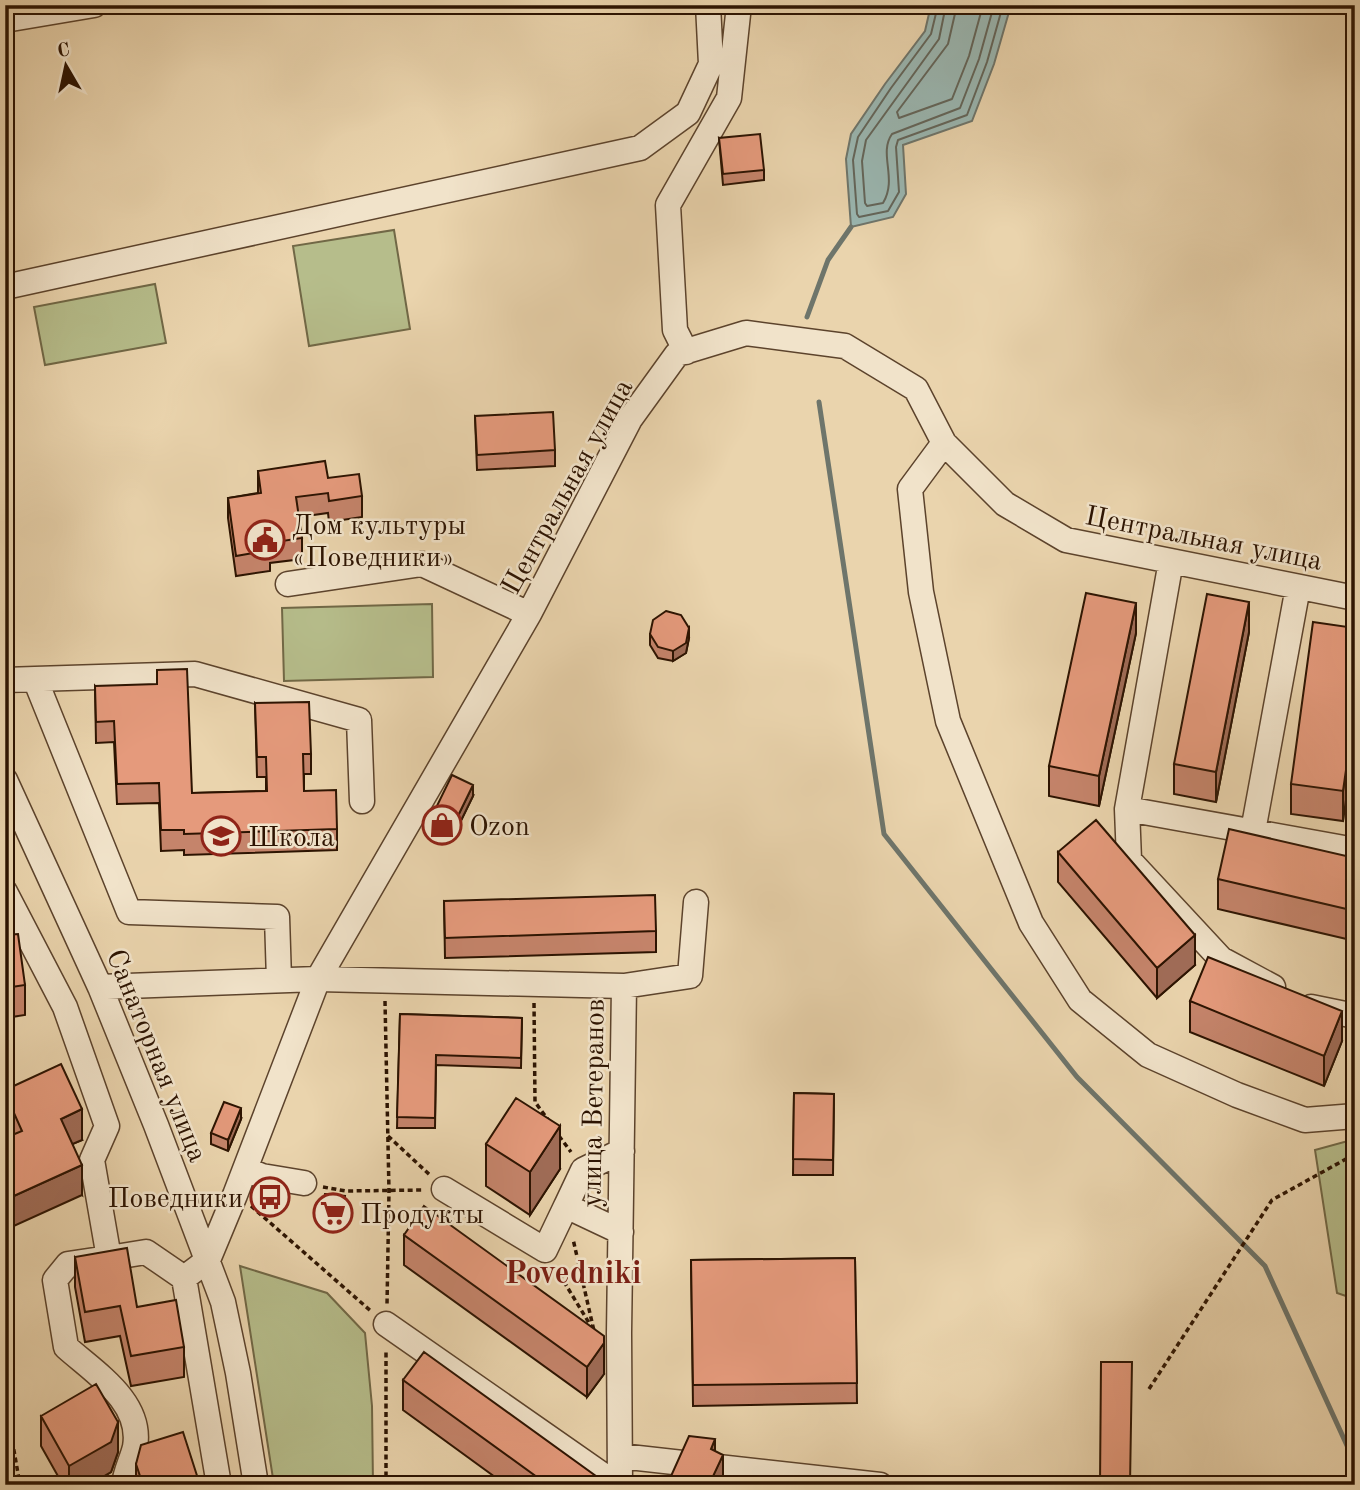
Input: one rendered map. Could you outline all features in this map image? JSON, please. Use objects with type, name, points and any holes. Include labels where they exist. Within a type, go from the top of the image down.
[{"type":"street","points":[[5,20],[94,5]]},
{"type":"street","points":[[5,287],[640,148],[688,113],[711,64],[708,5]]},
{"type":"street","points":[[686,352],[675,330],[668,205],[729,98],[739,5]]},
{"type":"street","name":"Центральная улица","points":[[208,1260],[318,979],[529,614],[630,419],[677,354],[746,333],[845,346],[916,389],[944,443],[1005,504],[1066,540],[1355,598]]},
{"type":"street","points":[[944,443],[910,489],[921,592],[948,722],[1031,923],[1080,1000],[1148,1055],[1237,1095],[1305,1120],[1355,1116]]},
{"type":"street","points":[[1171,561],[1127,808],[1129,860],[1221,959],[1307,1006],[1355,1016]]},
{"type":"street","points":[[288,584],[422,564],[529,614]]},
{"type":"street","points":[[1253,831],[1297,587]]},
{"type":"street","points":[[5,680],[195,674],[359,720],[362,801]]},
{"type":"street","points":[[35,679],[129,912],[277,917],[279,980]]},
{"type":"street","name":"Санаторная улица","points":[[5,780],[100,987],[208,1260],[228,1323],[256,1485]]},
{"type":"street","points":[[1127,808],[1355,850]]},
{"type":"street","points":[[5,892],[65,1007],[107,1126],[92,1160],[109,1258]]},
{"type":"street","points":[[624,986],[690,976],[696,902]]},
{"type":"street","name":"улица Ветеранов","points":[[100,987],[318,979],[624,986],[619,1485]]},
{"type":"street","points":[[444,1189],[545,1250],[583,1170],[622,1151]]},
{"type":"street","points":[[245,1169],[262,1176],[304,1183]]},
{"type":"street","points":[[566,1206],[621,1232]]},
{"type":"street","points":[[124,1485],[135,1445],[132,1412],[112,1388],[66,1347],[55,1280],[68,1265],[146,1252],[184,1278],[219,1485]]},
{"type":"street","points":[[184,1278],[208,1260]]},
{"type":"street","points":[[386,1324],[619,1485]]},
{"type":"street","points":[[620,1456],[880,1485]]},
{"type":"path","points":[[534,984],[535,1102],[551,1125]]},
{"type":"path","points":[[385,999],[389,1191],[386,1485]]},
{"type":"path","points":[[387,1135],[444,1189]]},
{"type":"path","points":[[559,1136],[583,1170]]},
{"type":"path","points":[[1149,1389],[1272,1200],[1355,1154]]},
{"type":"path","points":[[304,1183],[345,1191],[444,1189]]},
{"type":"path","points":[[235,1195],[386,1324]]},
{"type":"path","points":[[545,1250],[594,1331],[566,1206]]},
{"type":"path","points":[[5,1399],[20,1485]]},
{"type":"green space","points":[[394,230],[410,329],[309,346],[293,246]]},
{"type":"green space","points":[[155,284],[166,343],[45,365],[34,307]]},
{"type":"green space","points":[[432,604],[433,677],[284,681],[282,608]]},
{"type":"green space","points":[[1355,1139],[1355,1299],[1337,1293],[1315,1150]]},
{"type":"green space","points":[[240,1266],[327,1293],[365,1333],[372,1406],[373,1485],[274,1485]]},
{"type":"water","points":[[931,5],[1011,5],[994,64],[972,121],[903,145],[906,194],[893,217],[851,227],[846,159],[851,134],[925,31]]},
{"type":"building","points":[[760,134],[764,170],[723,174],[719,138]]},
{"type":"building","points":[[553,412],[555,450],[477,455],[475,416]]},
{"type":"building","points":[[325,461],[328,478],[359,474],[362,496],[329,501],[328,493],[296,497],[302,538],[269,543],[270,550],[236,556],[228,498],[261,493],[258,471]]},
{"type":"building","points":[[1086,593],[1136,603],[1099,776],[1049,766]]},
{"type":"building","points":[[1207,594],[1249,602],[1216,772],[1174,764]]},
{"type":"building","points":[[666,611],[681,615],[689,628],[686,643],[673,651],[658,647],[650,634],[653,620]]},
{"type":"building","points":[[1313,622],[1355,628],[1355,707],[1343,791],[1291,784]]},
{"type":"building","points":[[187,669],[192,793],[267,791],[266,757],[257,757],[255,703],[309,702],[311,754],[303,754],[304,791],[336,790],[337,829],[184,834],[184,830],[161,830],[159,783],[117,784],[114,721],[96,722],[95,686],[157,684],[157,670]]},
{"type":"building","points":[[452,775],[473,785],[454,824],[433,814]]},
{"type":"building","points":[[1096,820],[1195,935],[1157,968],[1058,852]]},
{"type":"building","points":[[1229,829],[1355,858],[1355,911],[1218,879]]},
{"type":"building","points":[[655,895],[656,931],[445,938],[444,901]]},
{"type":"building","points":[[18,934],[25,985],[5,988],[5,935]]},
{"type":"building","points":[[1208,957],[1342,1011],[1324,1056],[1190,1001]]},
{"type":"building","points":[[400,1014],[522,1018],[521,1058],[436,1055],[435,1118],[397,1117]]},
{"type":"building","points":[[61,1064],[82,1109],[61,1119],[82,1165],[5,1200],[5,1138],[22,1131],[5,1090]]},
{"type":"building","points":[[794,1093],[834,1094],[833,1160],[793,1159]]},
{"type":"building","points":[[516,1098],[560,1126],[530,1172],[486,1144]]},
{"type":"building","points":[[224,1102],[241,1108],[228,1140],[211,1133]]},
{"type":"building","name":"Продукты","points":[[325,1194],[345,1196],[342,1222],[322,1220]]},
{"type":"building","points":[[424,1206],[604,1336],[604,1343],[587,1367],[404,1235]]},
{"type":"building","points":[[127,1248],[137,1307],[176,1300],[184,1347],[131,1356],[120,1306],[85,1312],[75,1257]]},
{"type":"building","points":[[855,1258],[857,1383],[693,1385],[691,1260]]},
{"type":"building","points":[[424,1352],[607,1485],[548,1485],[403,1380]]},
{"type":"building","points":[[1101,1362],[1132,1362],[1130,1485],[1100,1485]]},
{"type":"building","points":[[96,1384],[118,1422],[111,1442],[69,1466],[41,1416]]},
{"type":"building","points":[[183,1432],[200,1485],[143,1485],[136,1464],[141,1445]]},
{"type":"building","points":[[689,1436],[715,1439],[711,1449],[723,1455],[709,1485],[667,1485]]},
{"type":"waterway","points":[[807,317],[828,260],[851,227]]},
{"type":"waterway","points":[[819,402],[884,834],[1077,1077],[1265,1266],[1355,1463]]},
{"type":"place","name":"Дом культуры «Поведники»","points":[[265,540]]},
{"type":"place","name":"Ozon","points":[[442,825]]},
{"type":"place","name":"Школа","points":[[221,836]]},
{"type":"place","name":"Поведники","points":[[270,1197]]},
{"type":"place","name":"Продукты","points":[[333,1213]]},
{"type":"district","name":"Povedniki","points":[[573,1272]]}]
